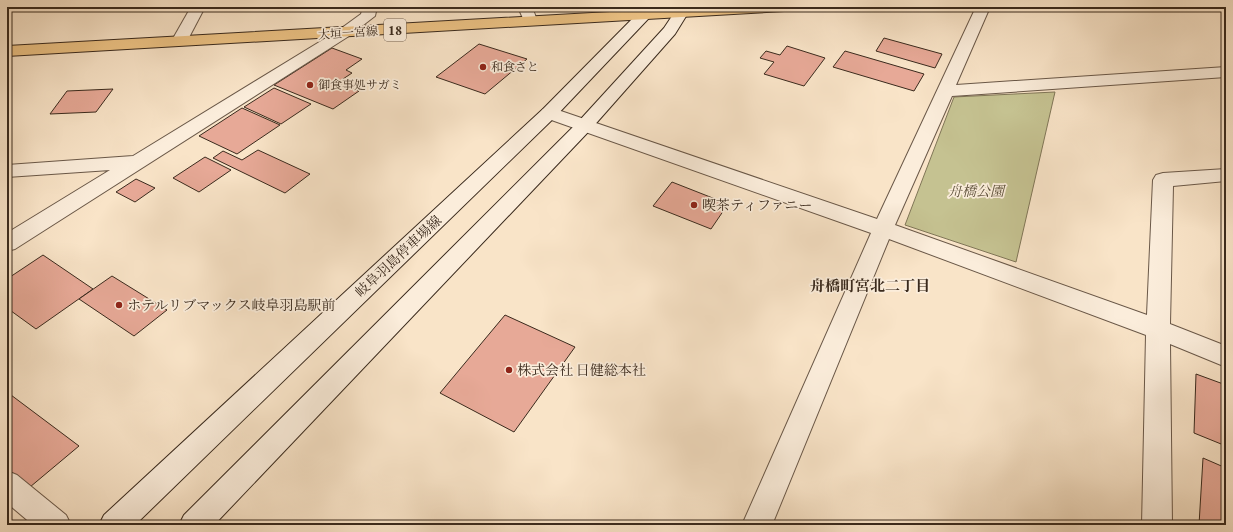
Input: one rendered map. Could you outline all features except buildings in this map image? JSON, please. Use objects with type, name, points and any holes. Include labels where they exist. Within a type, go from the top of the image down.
[{"type":"main road","name":"大垣一宮線","points":[[7,51],[344,33],[528,14],[784,7]]},
{"type":"street","points":[[179,42],[198,7]]},
{"type":"street","points":[[7,243],[344,33],[368,16],[370,7]]},
{"type":"street","points":[[757,525],[883,229],[983,7]]},
{"type":"street","points":[[194,525],[585,125],[670,31],[684,10]]},
{"type":"street","name":"岐阜羽島停車場線","points":[[114,525],[549,113],[648,11]]},
{"type":"street","points":[[946,91],[1226,72]]},
{"type":"street","points":[[549,113],[883,229],[1158,329],[1226,357]]},
{"type":"street","points":[[7,171],[135,162]]},
{"type":"street","points":[[1157,525],[1158,329],[1163,180],[1226,175]]},
{"type":"street","points":[[7,485],[56,525]]},
{"type":"green space","name":"舟橋公園","points":[[1055,92],[1016,262],[905,225],[954,97]]},
{"type":"place","name":"和食さと","points":[[483,67]]},
{"type":"place","name":"御食事処サガミ","points":[[310,85]]},
{"type":"place","name":"喫茶ティファニー","points":[[694,205]]},
{"type":"place","name":"ホテルリブマックス岐阜羽島駅前","points":[[119,305]]},
{"type":"place","name":"株式会社 日健総本社","points":[[509,370]]},
{"type":"district","name":"舟橋町宮北二丁目","points":[[870,285]]}]
